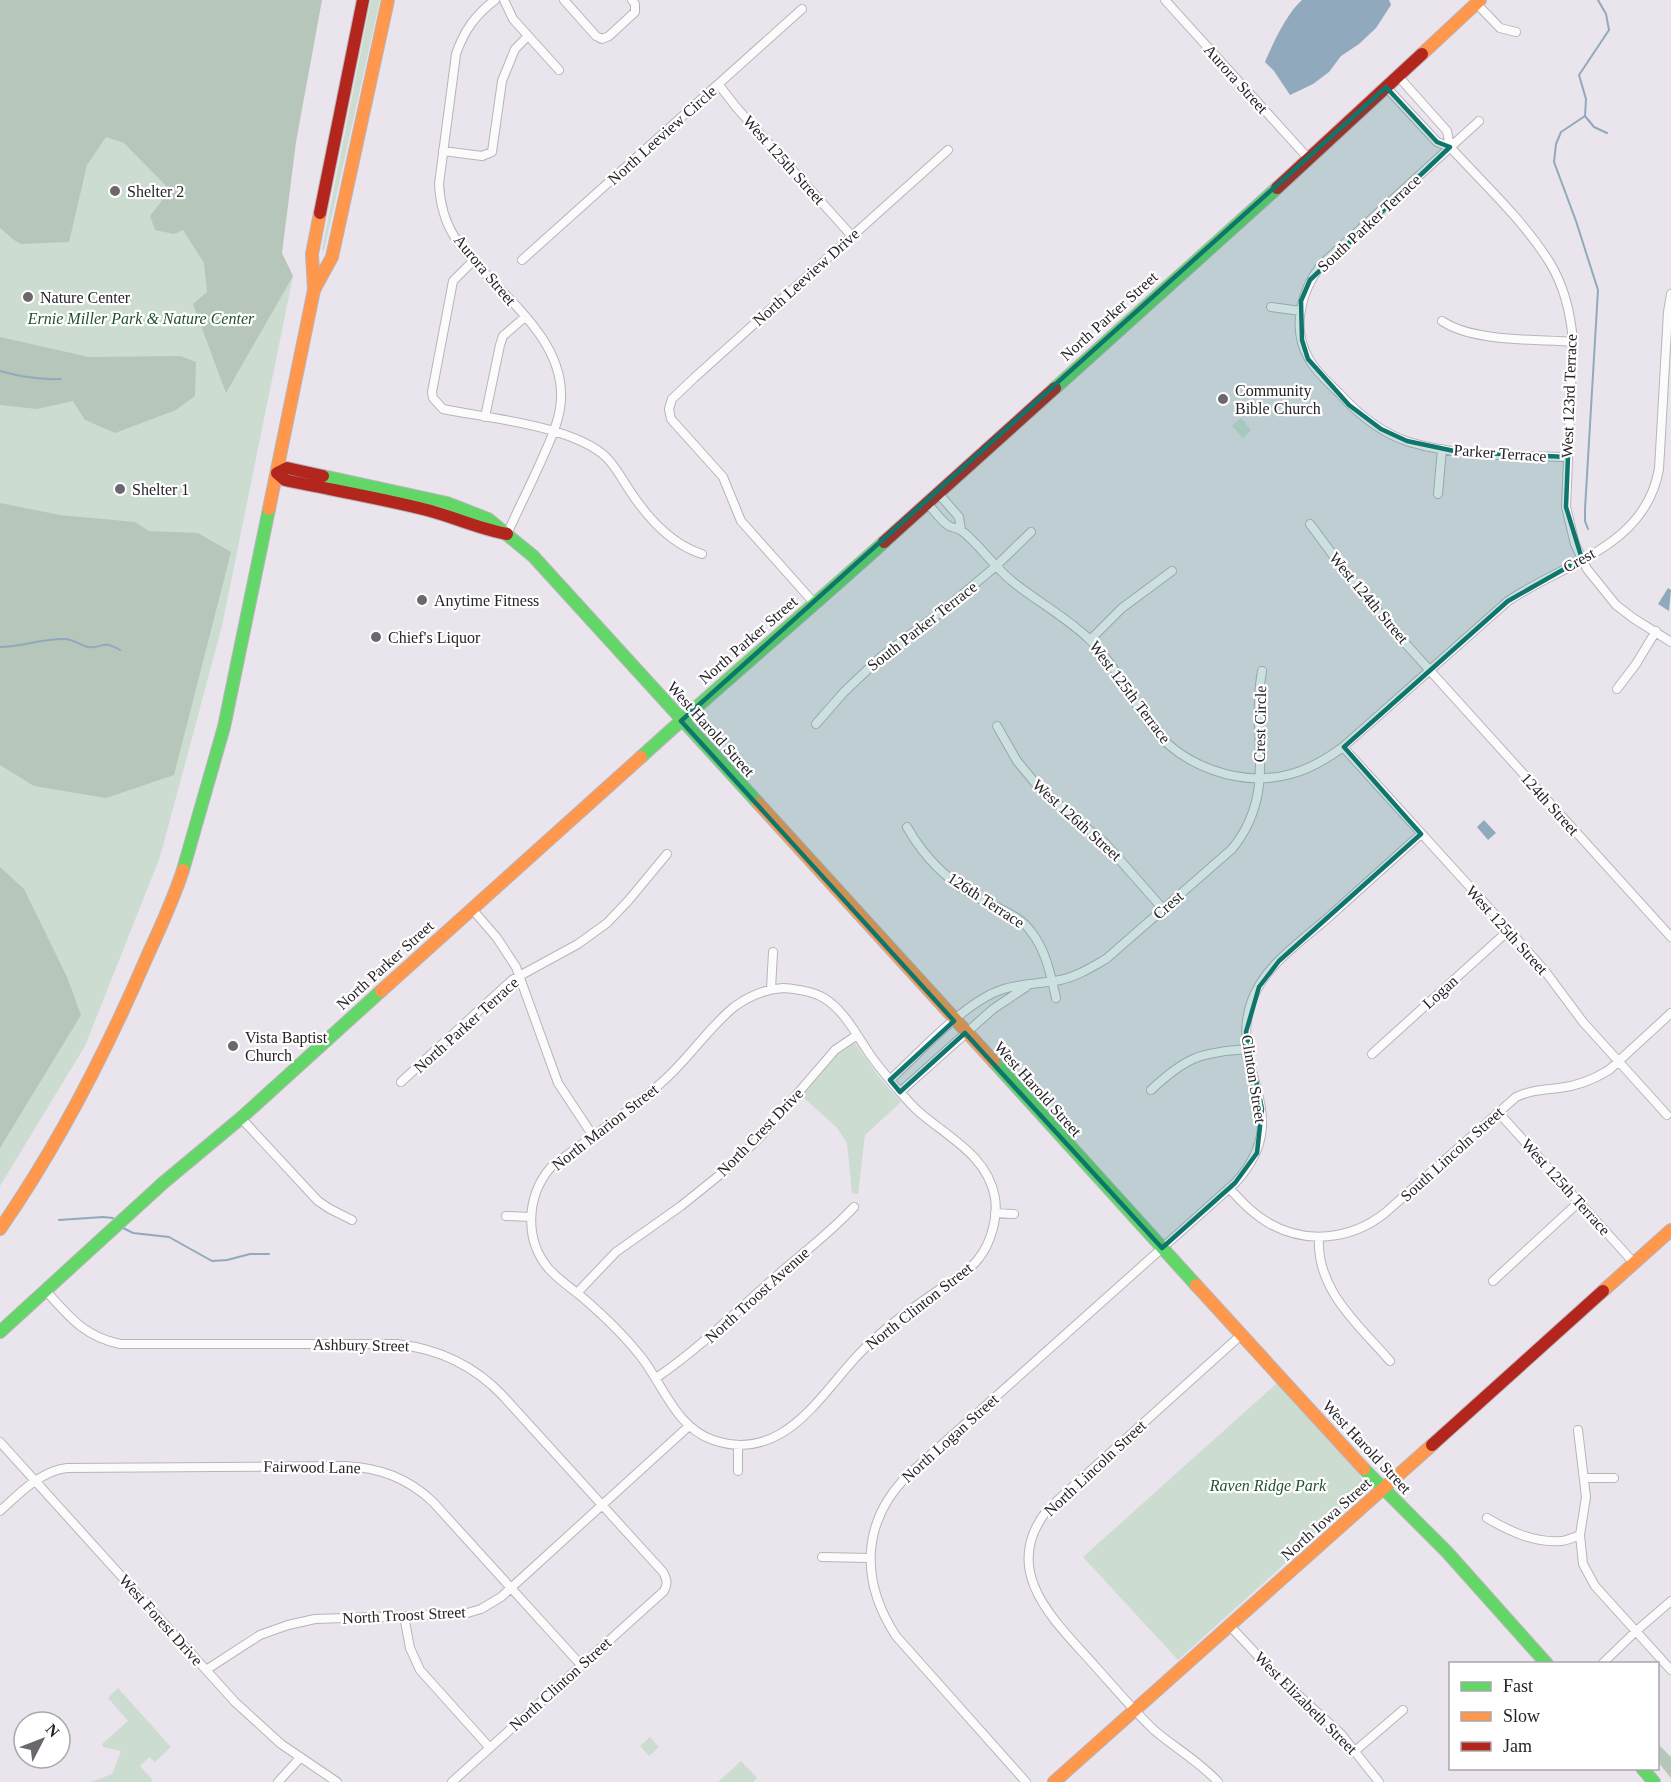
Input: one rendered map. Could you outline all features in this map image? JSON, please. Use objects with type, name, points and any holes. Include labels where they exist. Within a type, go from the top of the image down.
[{"type":"main road","points":[[0,1229],[82,1098],[132,995],[174,896],[224,727],[314,290],[312,254],[363,0]]},
{"type":"main road","points":[[314,290],[332,257],[388,0]]},
{"type":"main road","name":"North Parker Street","points":[[0,1332],[163,1183],[241,1118],[756,653],[815,604],[938,494],[1478,2]]},
{"type":"main road","name":"West Harold Street","points":[[277,473],[287,468],[447,503],[488,519],[541,564],[681,721],[1241,1335],[1383,1490],[1447,1552],[1545,1662]]},
{"type":"main road","name":"North Iowa Street","points":[[1054,1782],[1671,1230]]},
{"type":"main road","points":[[1644,1770],[1654,1782]]},
{"type":"street","name":"Aurora Street","points":[[495,0],[471,21],[461,38],[456,54],[439,184],[440,200],[453,235],[543,338],[555,360],[560,380],[561,400],[554,431],[507,534]]},
{"type":"street","points":[[504,0],[513,20],[559,70]]},
{"type":"street","points":[[564,0],[596,36],[602,39],[609,36],[635,12],[635,4],[632,0]]},
{"type":"street","name":"Aurora Street","points":[[1165,0],[1308,158]]},
{"type":"street","name":"North Parker Street","points":[[1478,2],[1500,28],[1516,32]]},
{"type":"street","name":"North Leeview Circle","points":[[522,260],[802,9]]},
{"type":"street","points":[[443,151],[482,156],[492,152],[502,81],[515,49],[528,36]]},
{"type":"street","name":"West 123rd Terrace","points":[[1398,76],[1447,130],[1450,147]]},
{"type":"street","name":"West 125th Street","points":[[718,85],[851,235]]},
{"type":"street","name":"West 123rd Terrace","points":[[1386,87],[1437,142],[1450,147],[1520,225],[1551,264],[1559,281],[1571,323],[1573,342],[1566,507],[1575,544],[1601,588],[1616,604],[1633,618],[1671,642]]},
{"type":"street","name":"South Parker Terrace","points":[[1442,449],[1407,441],[1381,429],[1349,405],[1308,359],[1302,340],[1301,301],[1310,280],[1321,265],[1479,121]]},
{"type":"street","name":"North Leeview Drive","points":[[815,604],[745,527],[723,477],[678,428],[671,419],[669,409],[672,399],[694,378],[948,150]]},
{"type":"street","points":[[474,260],[453,281],[432,392],[437,404],[443,409],[554,431],[585,444],[605,456],[642,507],[662,529],[675,541],[702,554]]},
{"type":"street","name":"Crest","points":[[1344,747],[1508,601],[1616,540],[1640,516],[1648,502],[1659,469],[1668,366],[1668,312],[1671,294]]},
{"type":"street","points":[[1271,307],[1301,311]]},
{"type":"street","points":[[485,417],[503,336],[525,317]]},
{"type":"street","points":[[1442,321],[1453,328],[1476,335],[1573,342]]},
{"type":"street","name":"Parker Terrace","points":[[1438,494],[1442,449],[1568,457]]},
{"type":"street","name":"West 125th Terrace","points":[[938,494],[959,517],[961,530]]},
{"type":"street","name":"West 125th Terrace","points":[[927,503],[949,526],[961,530],[995,567],[1076,626],[1116,672],[1149,724],[1166,743],[1195,763],[1218,772],[1260,777],[1290,774],[1328,758],[1344,747]]},
{"type":"street","name":"West 124th Street","points":[[1310,524],[1372,605],[1430,671]]},
{"type":"street","name":"South Parker Terrace","points":[[816,724],[844,692],[882,656],[946,608],[995,567],[1031,532]]},
{"type":"street","points":[[1090,640],[1122,608],[1172,571]]},
{"type":"street","points":[[1617,688],[1636,664],[1656,631]]},
{"type":"street","name":"Crest Circle","points":[[1260,777],[1258,692],[1262,671]]},
{"type":"street","name":"124th Street","points":[[1430,671],[1671,938]]},
{"type":"street","name":"West 126th Street","points":[[997,726],[1011,751],[1034,782],[1105,843],[1163,909]]},
{"type":"street","name":"West 125th Street","points":[[1344,747],[1509,930],[1618,1062],[1667,1115]]},
{"type":"street","name":"Crest","points":[[954,1021],[970,1007],[991,994],[1013,986],[1062,980],[1089,969],[1106,958],[1232,849],[1244,834],[1256,808],[1260,777]]},
{"type":"street","name":"126th Terrace","points":[[907,827],[919,847],[945,875],[962,888],[1013,916],[1032,932],[1039,944],[1056,998]]},
{"type":"street","name":"Clinton Street","points":[[1162,1248],[1249,1168],[1257,1153],[1262,1128],[1262,1109],[1248,1049],[1246,1019],[1252,1000],[1269,973],[1421,834]]},
{"type":"street","name":"North Parker Terrace","points":[[401,1082],[519,976],[579,944],[597,931],[622,909],[667,854]]},
{"type":"street","points":[[472,909],[509,956],[533,1011],[545,1053],[558,1083],[593,1136]]},
{"type":"street","name":"Logan","points":[[1372,1054],[1509,930]]},
{"type":"street","points":[[773,952],[771,989],[783,988],[813,993],[824,998],[841,1013],[900,1092],[918,1111],[980,1162],[994,1196],[995,1213],[1014,1214]]},
{"type":"street","name":"Crest","points":[[966,1033],[993,1009],[1029,985]]},
{"type":"street","name":"North Marion Street","points":[[531,1217],[533,1201],[547,1172],[619,1119],[663,1082],[734,1007],[745,999],[771,989]]},
{"type":"street","name":"South Lincoln Street","points":[[1228,1188],[1254,1213],[1286,1232],[1319,1238],[1350,1233],[1371,1224],[1498,1112],[1524,1093],[1584,1083],[1609,1070],[1671,1013]]},
{"type":"street","points":[[890,1080],[954,1021]]},
{"type":"street","points":[[900,1092],[966,1033]]},
{"type":"street","name":"North Crest Drive","points":[[577,1293],[616,1252],[681,1206],[727,1169],[761,1136],[835,1050],[857,1035]]},
{"type":"street","points":[[1150,1090],[1187,1060],[1200,1055],[1248,1049]]},
{"type":"street","name":"West 125th Terrace","points":[[1498,1112],[1634,1263]]},
{"type":"street","points":[[241,1118],[318,1201],[352,1220]]},
{"type":"street","points":[[1492,1281],[1579,1202]]},
{"type":"street","name":"North Troost Avenue","points":[[656,1378],[694,1351],[782,1271],[833,1230],[855,1207]]},
{"type":"street","name":"North Clinton Street","points":[[738,1446],[761,1442],[788,1429],[870,1343],[972,1265],[985,1249],[993,1228],[995,1213]]},
{"type":"street","points":[[506,1216],[531,1217],[531,1232],[540,1256],[554,1275],[619,1332],[641,1357],[676,1411],[689,1426],[715,1441],[738,1446],[738,1471]]},
{"type":"street","points":[[1319,1238],[1320,1263],[1332,1292],[1346,1312],[1390,1361]]},
{"type":"street","name":"North Logan Street","points":[[1026,1782],[896,1636],[884,1618],[875,1595],[870,1572],[872,1538],[888,1499],[900,1483],[1162,1248]]},
{"type":"street","name":"Ashbury Street","points":[[45,1290],[82,1329],[103,1340],[120,1344],[398,1344],[439,1352],[468,1366],[494,1386],[663,1572],[668,1585]]},
{"type":"street","name":"North Lincoln Street","points":[[1218,1782],[1200,1764],[1161,1736],[1135,1710],[1042,1605],[1030,1574],[1029,1559],[1032,1541],[1040,1520],[1055,1502],[1241,1335]]},
{"type":"street","name":"North Troost Street","points":[[206,1670],[260,1635],[288,1625],[315,1619],[464,1614],[490,1604],[511,1588],[689,1426]]},
{"type":"street","points":[[1578,1430],[1586,1497],[1580,1536],[1583,1564],[1595,1586],[1671,1670]]},
{"type":"street","name":"West Forest Drive","points":[[0,1442],[206,1670],[259,1725],[300,1758],[337,1782]]},
{"type":"street","name":"Fairwood Lane","points":[[36,1481],[55,1470],[67,1468],[345,1466],[374,1469],[396,1476],[426,1494],[582,1665]]},
{"type":"street","points":[[1584,1478],[1614,1478]]},
{"type":"street","points":[[0,1511],[36,1481]]},
{"type":"street","points":[[1487,1518],[1511,1533],[1537,1539],[1561,1541],[1580,1536]]},
{"type":"street","points":[[822,1557],[870,1558]]},
{"type":"street","name":"North Clinton Street","points":[[452,1782],[668,1585]]},
{"type":"street","points":[[1604,1662],[1671,1601]]},
{"type":"street","points":[[404,1616],[410,1648],[420,1670],[490,1748]]},
{"type":"street","name":"West Elizabeth Street","points":[[1230,1626],[1274,1673],[1341,1734],[1380,1782]]},
{"type":"street","points":[[1355,1751],[1403,1710]]},
{"type":"street","points":[[278,1782],[300,1758]]},
{"type":"highlighted area","points":[[1386,87],[1437,142],[1450,147],[1310,280],[1301,301],[1302,340],[1308,359],[1349,405],[1381,429],[1407,441],[1459,452],[1568,457],[1566,507],[1582,559],[1508,601],[1344,747],[1421,834],[1279,961],[1259,987],[1246,1032],[1262,1109],[1257,1153],[1235,1183],[1162,1248],[965,1033],[900,1092],[890,1080],[954,1021],[681,721]]},
{"type":"green space","name":"Ernie Miller Park & Nature Center","points":[[0,0],[39,0],[293,276],[222,626],[160,857],[85,1046],[0,1186]]},
{"type":"green space","points":[[0,0],[322,0],[296,142],[282,253],[293,276],[226,393],[193,304],[207,292],[204,263],[183,230],[174,234],[155,230],[150,216],[170,190],[124,143],[106,137],[87,165],[69,242],[21,244],[0,228]]},
{"type":"green space","points":[[371,0],[380,0],[324,251],[322,250]]},
{"type":"green space","points":[[0,337],[89,357],[180,356],[196,362],[195,396],[176,410],[115,433],[85,420],[73,401],[37,409],[0,405]]},
{"type":"green space","points":[[1241,418],[1251,430],[1243,438],[1232,426]]},
{"type":"green space","points":[[0,503],[60,515],[135,522],[149,531],[198,533],[231,552],[174,775],[106,798],[34,786],[0,765]]},
{"type":"green space","points":[[0,867],[24,889],[67,977],[81,1015],[0,1148]]},
{"type":"green space","points":[[855,1043],[879,1077],[901,1102],[865,1135],[858,1194],[852,1193],[847,1143],[837,1128],[801,1095],[836,1055]]},
{"type":"green space","name":"Raven Ridge Park","points":[[1277,1383],[1357,1472],[1362,1479],[1362,1494],[1178,1660],[1083,1557]]},
{"type":"green space","points":[[118,1688],[171,1747],[155,1762],[149,1757],[140,1766],[153,1780],[151,1782],[91,1782],[112,1774],[121,1751],[103,1747],[102,1744],[128,1721],[108,1698]]},
{"type":"green space","points":[[650,1737],[659,1747],[649,1756],[640,1746]]},
{"type":"green space","points":[[1659,1745],[1671,1757],[1671,1778],[1659,1763]]},
{"type":"green space","points":[[741,1761],[757,1778],[753,1782],[718,1782]]},
{"type":"water","points":[[1302,0],[1389,0],[1391,5],[1376,28],[1359,44],[1341,56],[1329,72],[1313,84],[1290,95],[1265,62],[1286,20]]},
{"type":"water","points":[[1668,588],[1671,590],[1669,611],[1658,604]]},
{"type":"water","points":[[1484,820],[1496,833],[1488,840],[1477,827]]},
{"type":"waterway","points":[[1588,529],[1585,509],[1598,290],[1554,162],[1556,144],[1561,132],[1585,116],[1586,99],[1579,75],[1609,30],[1606,14],[1598,0]]},
{"type":"waterway","points":[[1585,116],[1594,127],[1607,133]]},
{"type":"waterway","points":[[0,371],[30,378],[61,379]]},
{"type":"waterway","points":[[0,647],[66,639],[88,647],[109,645],[120,650]]},
{"type":"waterway","points":[[59,1220],[113,1218]]},
{"type":"waterway","points":[[123,1228],[133,1233],[169,1237],[212,1261],[250,1254],[269,1254]]},
{"type":"traffic: fast","points":[[1055,388],[1277,188]]},
{"type":"traffic: fast","points":[[323,476],[447,503],[488,519],[533,556],[758,803]]},
{"type":"traffic: fast","points":[[183,870],[224,727],[269,509]]},
{"type":"traffic: fast","points":[[641,757],[884,542]]},
{"type":"traffic: fast","points":[[0,1332],[163,1183],[241,1118],[381,991]]},
{"type":"traffic: fast","points":[[994,1062],[1196,1285]]},
{"type":"traffic: fast","points":[[1364,1469],[1447,1552],[1545,1662]]},
{"type":"traffic: fast","points":[[1644,1770],[1654,1782]]},
{"type":"traffic: slow","points":[[314,290],[332,257],[388,0]]},
{"type":"traffic: slow","points":[[1422,54],[1480,0]]},
{"type":"traffic: slow","points":[[269,509],[314,290],[312,254],[320,213]]},
{"type":"traffic: slow","points":[[381,991],[641,757]]},
{"type":"traffic: slow","points":[[758,803],[994,1062]]},
{"type":"traffic: slow","points":[[0,1229],[22,1197],[80,1098],[161,926],[183,870]]},
{"type":"traffic: slow","points":[[1603,1291],[1671,1230]]},
{"type":"traffic: slow","points":[[1196,1285],[1364,1469]]},
{"type":"traffic: slow","points":[[1054,1782],[1432,1445]]},
{"type":"traffic: jam","points":[[320,213],[363,0]]},
{"type":"traffic: jam","points":[[1277,188],[1422,54]]},
{"type":"traffic: jam","points":[[884,542],[1055,388]]},
{"type":"traffic: jam","points":[[323,476],[287,468],[277,473],[285,480],[409,506],[507,534]]},
{"type":"traffic: jam","points":[[1432,1445],[1603,1291]]},
{"type":"place","name":"Shelter 2","points":[[115,191]]},
{"type":"place","name":"Nature Center","points":[[28,297]]},
{"type":"place","name":"Community Bible Church","points":[[1223,399]]},
{"type":"place","name":"Shelter 1","points":[[120,489]]},
{"type":"place","name":"Anytime Fitness","points":[[422,600]]},
{"type":"place","name":"Chief's Liquor","points":[[376,637]]},
{"type":"place","name":"Vista Baptist Church","points":[[233,1046]]}]
